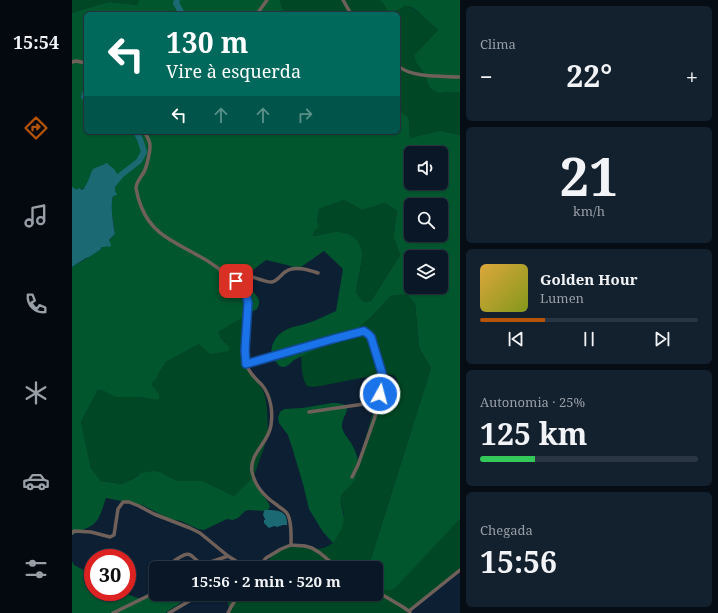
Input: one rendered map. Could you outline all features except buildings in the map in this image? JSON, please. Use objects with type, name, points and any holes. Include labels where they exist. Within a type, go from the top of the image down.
[{"type":"street","points":[[257,12],[266,0]]},
{"type":"street","points":[[343,0],[350,12]]},
{"type":"street","points":[[72,62],[84,63]]},
{"type":"street","points":[[400,68],[419,74],[460,77]]},
{"type":"street","points":[[145,134],[150,145],[148,159],[144,172],[139,179],[136,188],[141,206],[147,217],[154,228],[165,237],[224,272],[239,284],[246,294],[248,303],[245,350],[246,364],[268,395],[272,409],[271,426],[268,437],[253,458],[252,472],[263,494],[288,514],[292,530],[291,545]]},
{"type":"street","points":[[239,284],[245,275],[271,282],[276,280],[288,270],[305,269],[318,273]]},
{"type":"street","points":[[246,364],[364,331],[371,337],[382,373],[378,402],[374,417],[358,465],[352,477]]},
{"type":"street","points":[[309,412],[378,402]]},
{"type":"street","points":[[72,533],[74,531],[91,532],[110,537],[114,535],[118,509],[123,502],[129,502],[200,533],[236,561]]},
{"type":"street","points":[[264,561],[281,549],[291,545],[312,548],[330,561]]},
{"type":"street","points":[[174,561],[185,554],[191,555],[198,561]]},
{"type":"street","points":[[214,561],[228,556]]},
{"type":"street","points":[[383,595],[410,612],[460,570]]},
{"type":"street","points":[[113,613],[149,595]]},
{"type":"street","points":[[169,613],[189,601]]},
{"type":"street","points":[[228,613],[235,601]]},
{"type":"shaded area","points":[[72,0],[139,0],[137,5],[109,2],[72,13]]},
{"type":"shaded area","points":[[139,0],[280,0],[282,8],[286,12],[84,12],[84,134],[400,134],[400,111],[409,119],[410,138],[438,131],[460,135],[460,519],[396,587],[391,590],[383,589],[383,561],[370,561],[431,368],[419,346],[415,303],[406,294],[391,296],[360,327],[294,360],[285,367],[279,366],[272,355],[272,346],[278,336],[289,328],[310,323],[336,311],[343,269],[324,251],[301,267],[293,267],[266,260],[244,277],[249,287],[258,297],[259,305],[257,309],[218,332],[229,347],[229,351],[210,354],[199,344],[166,362],[157,378],[152,383],[159,394],[159,399],[116,397],[104,391],[98,390],[81,422],[91,468],[101,481],[122,484],[142,473],[154,471],[162,473],[177,481],[203,481],[234,496],[253,478],[269,504],[270,507],[268,510],[245,511],[238,518],[233,520],[227,519],[204,530],[198,529],[181,521],[170,519],[142,505],[106,498],[96,522],[93,525],[72,535],[72,267],[100,250],[115,234],[111,208],[113,197],[91,174],[83,189],[72,191],[72,13],[109,2],[137,5]],"holes":[[[344,200],[362,210],[385,203],[397,211],[394,238],[400,255],[371,301],[363,302],[356,292],[362,255],[361,247],[357,241],[351,235],[344,232],[333,232],[313,236],[315,230],[319,226],[317,222],[319,209]]]},
{"type":"shaded area","points":[[280,0],[380,0],[385,7],[394,12],[286,12],[282,8]]},
{"type":"shaded area","points":[[380,0],[460,0],[460,93],[439,93],[434,91],[429,87],[424,73],[415,59],[415,54],[438,30],[411,7],[405,6],[394,12],[389,12]]},
{"type":"shaded area","points":[[405,6],[409,6],[438,30],[415,54],[417,64],[424,73],[429,87],[439,93],[460,93],[460,135],[438,131],[410,138],[409,119],[400,111],[400,12],[394,12]]},
{"type":"shaded area","points":[[106,163],[114,169],[118,175],[116,181],[118,183],[115,186],[117,195],[113,196],[112,206],[115,234],[109,240],[111,245],[110,247],[102,247],[100,250],[72,267],[72,187],[77,190],[79,188],[82,190],[93,169]]},
{"type":"shaded area","points":[[344,200],[362,210],[385,203],[397,211],[394,238],[400,255],[371,301],[363,302],[356,292],[362,251],[356,239],[345,232],[331,232],[313,237],[319,209]]},
{"type":"shaded area","points":[[406,294],[415,303],[419,346],[431,368],[370,561],[268,561],[273,554],[285,545],[291,544],[320,549],[333,543],[344,514],[341,496],[352,484],[377,399],[384,394],[395,390],[398,382],[395,376],[382,374],[320,386],[307,386],[303,375],[301,356],[360,327],[391,296]]},
{"type":"shaded area","points":[[246,315],[245,345],[249,370],[262,389],[267,408],[268,433],[253,478],[234,496],[203,481],[177,481],[162,473],[138,475],[122,484],[101,481],[91,468],[81,422],[98,390],[109,394],[155,400],[159,394],[152,383],[157,378],[166,362],[199,344],[226,343],[217,332]]},
{"type":"shaded area","points":[[332,403],[345,405],[347,407],[342,427],[344,433],[355,450],[358,462],[354,480],[341,497],[344,521],[338,536],[333,543],[323,532],[309,509],[288,435],[279,423],[278,418],[280,412],[284,409],[302,408]]},
{"type":"shaded area","points":[[265,510],[274,510],[284,514],[286,516],[287,525],[269,528],[264,523],[265,519],[263,515]]},
{"type":"shaded area","points":[[460,519],[460,569],[406,613],[230,613],[227,601],[383,601],[383,588],[400,582]]},
{"type":"shaded area","points":[[72,561],[74,565],[84,570],[84,601],[136,601],[136,597],[149,597],[149,601],[182,601],[165,613],[72,613]]},
{"type":"waterway","points":[[177,0],[176,3],[181,12]]},
{"type":"waterway","points":[[111,187],[121,175],[139,161],[144,152],[137,134]]},
{"type":"route","points":[[236,281],[246,294],[248,303],[245,350],[246,364],[364,331],[371,337],[382,373],[380,394]]}]
